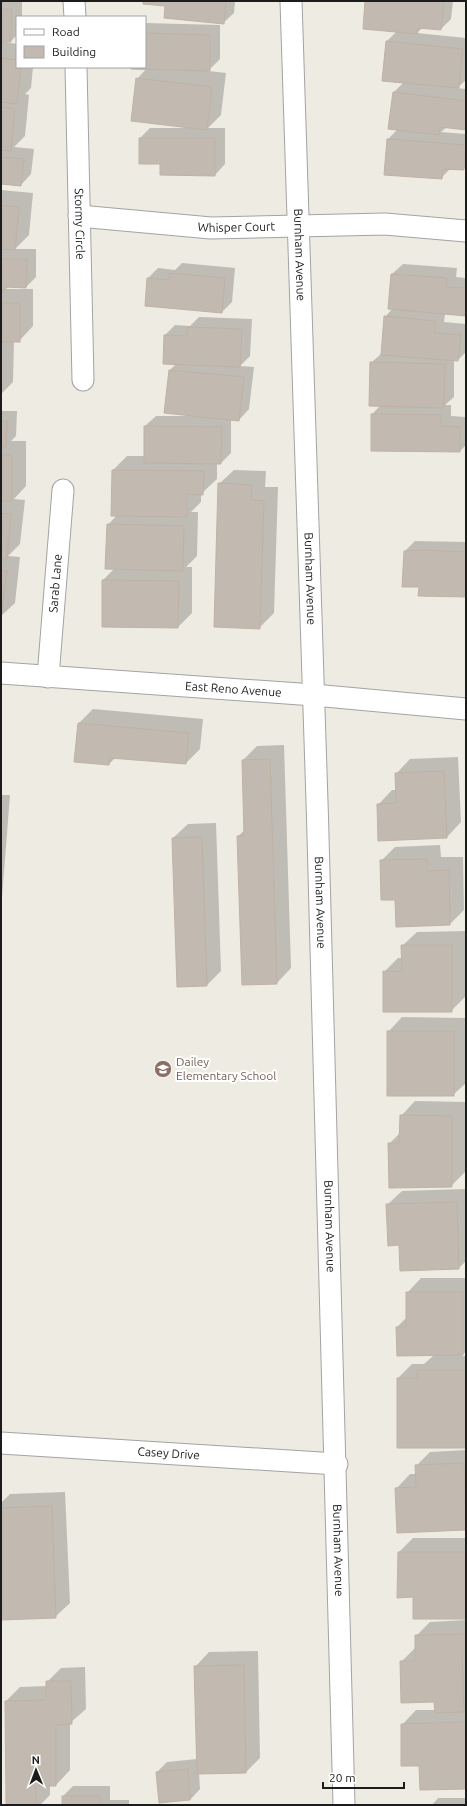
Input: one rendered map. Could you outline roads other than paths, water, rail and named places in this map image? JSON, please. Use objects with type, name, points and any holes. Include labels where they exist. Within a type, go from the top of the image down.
[{"type":"street","points":[[74,1],[75,16]]},
{"type":"street","name":"Burnham Avenue","points":[[291,1],[337,1464],[344,1805]]},
{"type":"street","name":"Stormy Circle","points":[[76,68],[83,380]]},
{"type":"street","name":"Whisper Court","points":[[79,216],[211,228],[385,224],[466,231]]},
{"type":"street","name":"Sarab Lane","points":[[48,677],[63,490]]},
{"type":"street","name":"East Reno Avenue","points":[[1,673],[314,696],[466,709]]},
{"type":"street","name":"Casey Drive","points":[[1,1443],[337,1464]]},
{"type":"place","name":"Dailey Elementary School","points":[[163,1069]]}]
